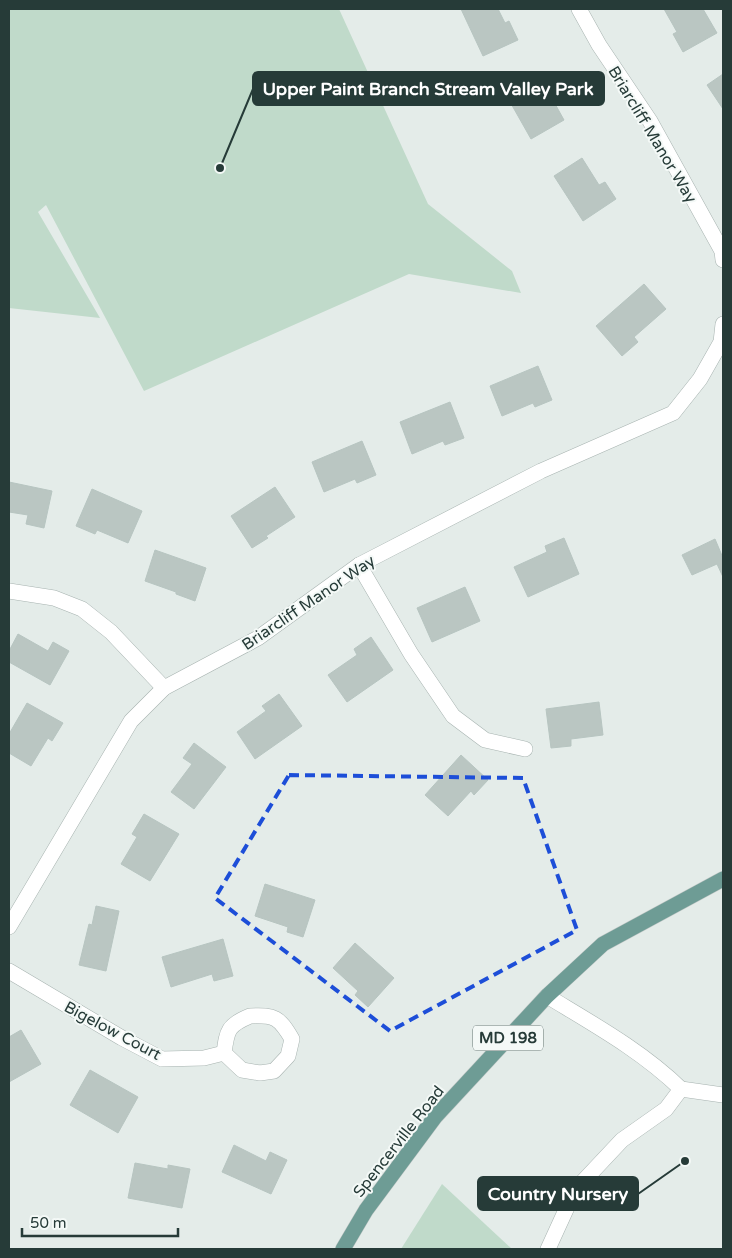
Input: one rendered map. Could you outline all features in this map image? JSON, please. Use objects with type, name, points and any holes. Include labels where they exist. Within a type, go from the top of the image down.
[{"type":"main road","name":"Spencerville Road","points":[[343,1249],[366,1210],[435,1117],[547,996],[603,944],[723,879]]},
{"type":"street","name":"Briarcliff Manor Way","points":[[579,9],[598,45],[650,121],[722,251],[723,260]]},
{"type":"street","name":"Briarcliff Manor Way","points":[[9,928],[131,721],[164,688],[258,638],[359,565],[541,471],[673,413],[700,379],[721,342],[723,331]]},
{"type":"street","points":[[359,565],[411,654],[453,716],[485,740],[525,749]]},
{"type":"street","points":[[9,591],[54,598],[82,609],[111,632],[164,688]]},
{"type":"street","name":"Bigelow Court","points":[[9,971],[122,1038],[162,1059],[204,1058],[224,1053]]},
{"type":"street","points":[[547,996],[608,1033],[666,1074],[681,1089],[723,1095]]},
{"type":"street","points":[[250,1016],[268,1016],[283,1024],[292,1039],[288,1056],[274,1071],[242,1070],[224,1053],[226,1033],[238,1021],[250,1016]]},
{"type":"street","points":[[548,1249],[574,1190],[622,1140],[666,1108],[681,1089]]},
{"type":"highlighted area","points":[[289,775],[523,778],[577,930],[390,1031],[215,898]]},
{"type":"green space","points":[[9,9],[339,9],[428,204],[512,271],[521,293],[409,274],[144,391],[46,205],[38,212],[100,318],[9,308]]},
{"type":"green space","points":[[442,1184],[512,1249],[401,1249]]},
{"type":"building","points":[[461,9],[498,9],[505,23],[509,21],[518,40],[483,56]]},
{"type":"building","points":[[664,9],[703,9],[717,33],[683,52],[673,34],[677,32]]},
{"type":"building","points":[[723,74],[723,109],[707,85]]},
{"type":"building","points":[[535,75],[551,104],[554,102],[564,120],[531,139],[505,93]]},
{"type":"building","points":[[582,158],[599,185],[605,182],[616,199],[583,221],[554,176]]},
{"type":"building","points":[[644,284],[666,309],[634,337],[638,342],[622,356],[596,326]]},
{"type":"building","points":[[538,366],[552,400],[535,407],[533,403],[502,416],[490,386]]},
{"type":"building","points":[[450,402],[464,438],[445,445],[443,441],[412,454],[400,422]]},
{"type":"building","points":[[362,441],[376,475],[357,483],[355,479],[324,492],[312,462]]},
{"type":"building","points":[[9,482],[52,491],[44,528],[26,524],[28,515],[9,512]]},
{"type":"building","points":[[275,487],[295,517],[266,536],[268,538],[252,548],[231,516]]},
{"type":"building","points":[[92,489],[142,511],[128,543],[97,530],[95,534],[76,526]]},
{"type":"building","points":[[564,538],[579,574],[528,597],[514,567],[547,552],[545,546]]},
{"type":"building","points":[[715,539],[723,558],[723,577],[717,564],[692,575],[682,555]]},
{"type":"building","points":[[155,550],[206,568],[195,601],[145,581]]},
{"type":"building","points":[[465,587],[480,621],[432,642],[417,608]]},
{"type":"building","points":[[18,634],[48,651],[53,642],[69,651],[50,685],[9,662],[9,651]]},
{"type":"building","points":[[371,637],[393,670],[347,702],[328,675],[357,655],[354,649]]},
{"type":"building","points":[[279,694],[302,726],[255,759],[237,732],[266,711],[262,706]]},
{"type":"building","points":[[599,702],[603,735],[571,739],[571,746],[551,748],[546,709]]},
{"type":"building","points":[[27,703],[63,723],[52,741],[48,738],[31,766],[9,753],[9,734]]},
{"type":"building","points":[[194,743],[226,767],[194,809],[171,792],[192,764],[183,758]]},
{"type":"building","points":[[461,755],[488,780],[474,795],[471,791],[448,816],[425,795]]},
{"type":"building","points":[[144,814],[179,834],[150,881],[121,864],[137,837],[132,834]]},
{"type":"building","points":[[265,884],[315,900],[303,937],[287,932],[288,927],[255,916]]},
{"type":"building","points":[[96,906],[119,911],[106,971],[79,965],[89,924],[92,925]]},
{"type":"building","points":[[223,939],[233,976],[214,981],[212,974],[171,987],[162,957]]},
{"type":"building","points":[[355,943],[394,978],[368,1007],[355,995],[358,991],[333,968]]},
{"type":"building","points":[[21,1030],[41,1064],[9,1082],[9,1037]]},
{"type":"building","points":[[90,1070],[138,1097],[118,1133],[70,1105]]},
{"type":"building","points":[[234,1145],[266,1161],[270,1152],[287,1160],[271,1194],[222,1172]]},
{"type":"building","points":[[135,1163],[168,1169],[168,1165],[190,1169],[182,1208],[128,1198]]},
{"type":"place","name":"Upper Paint Branch Stream Valley Park","points":[[220,168]]},
{"type":"place","name":"Country Nursery","points":[[685,1161]]}]
